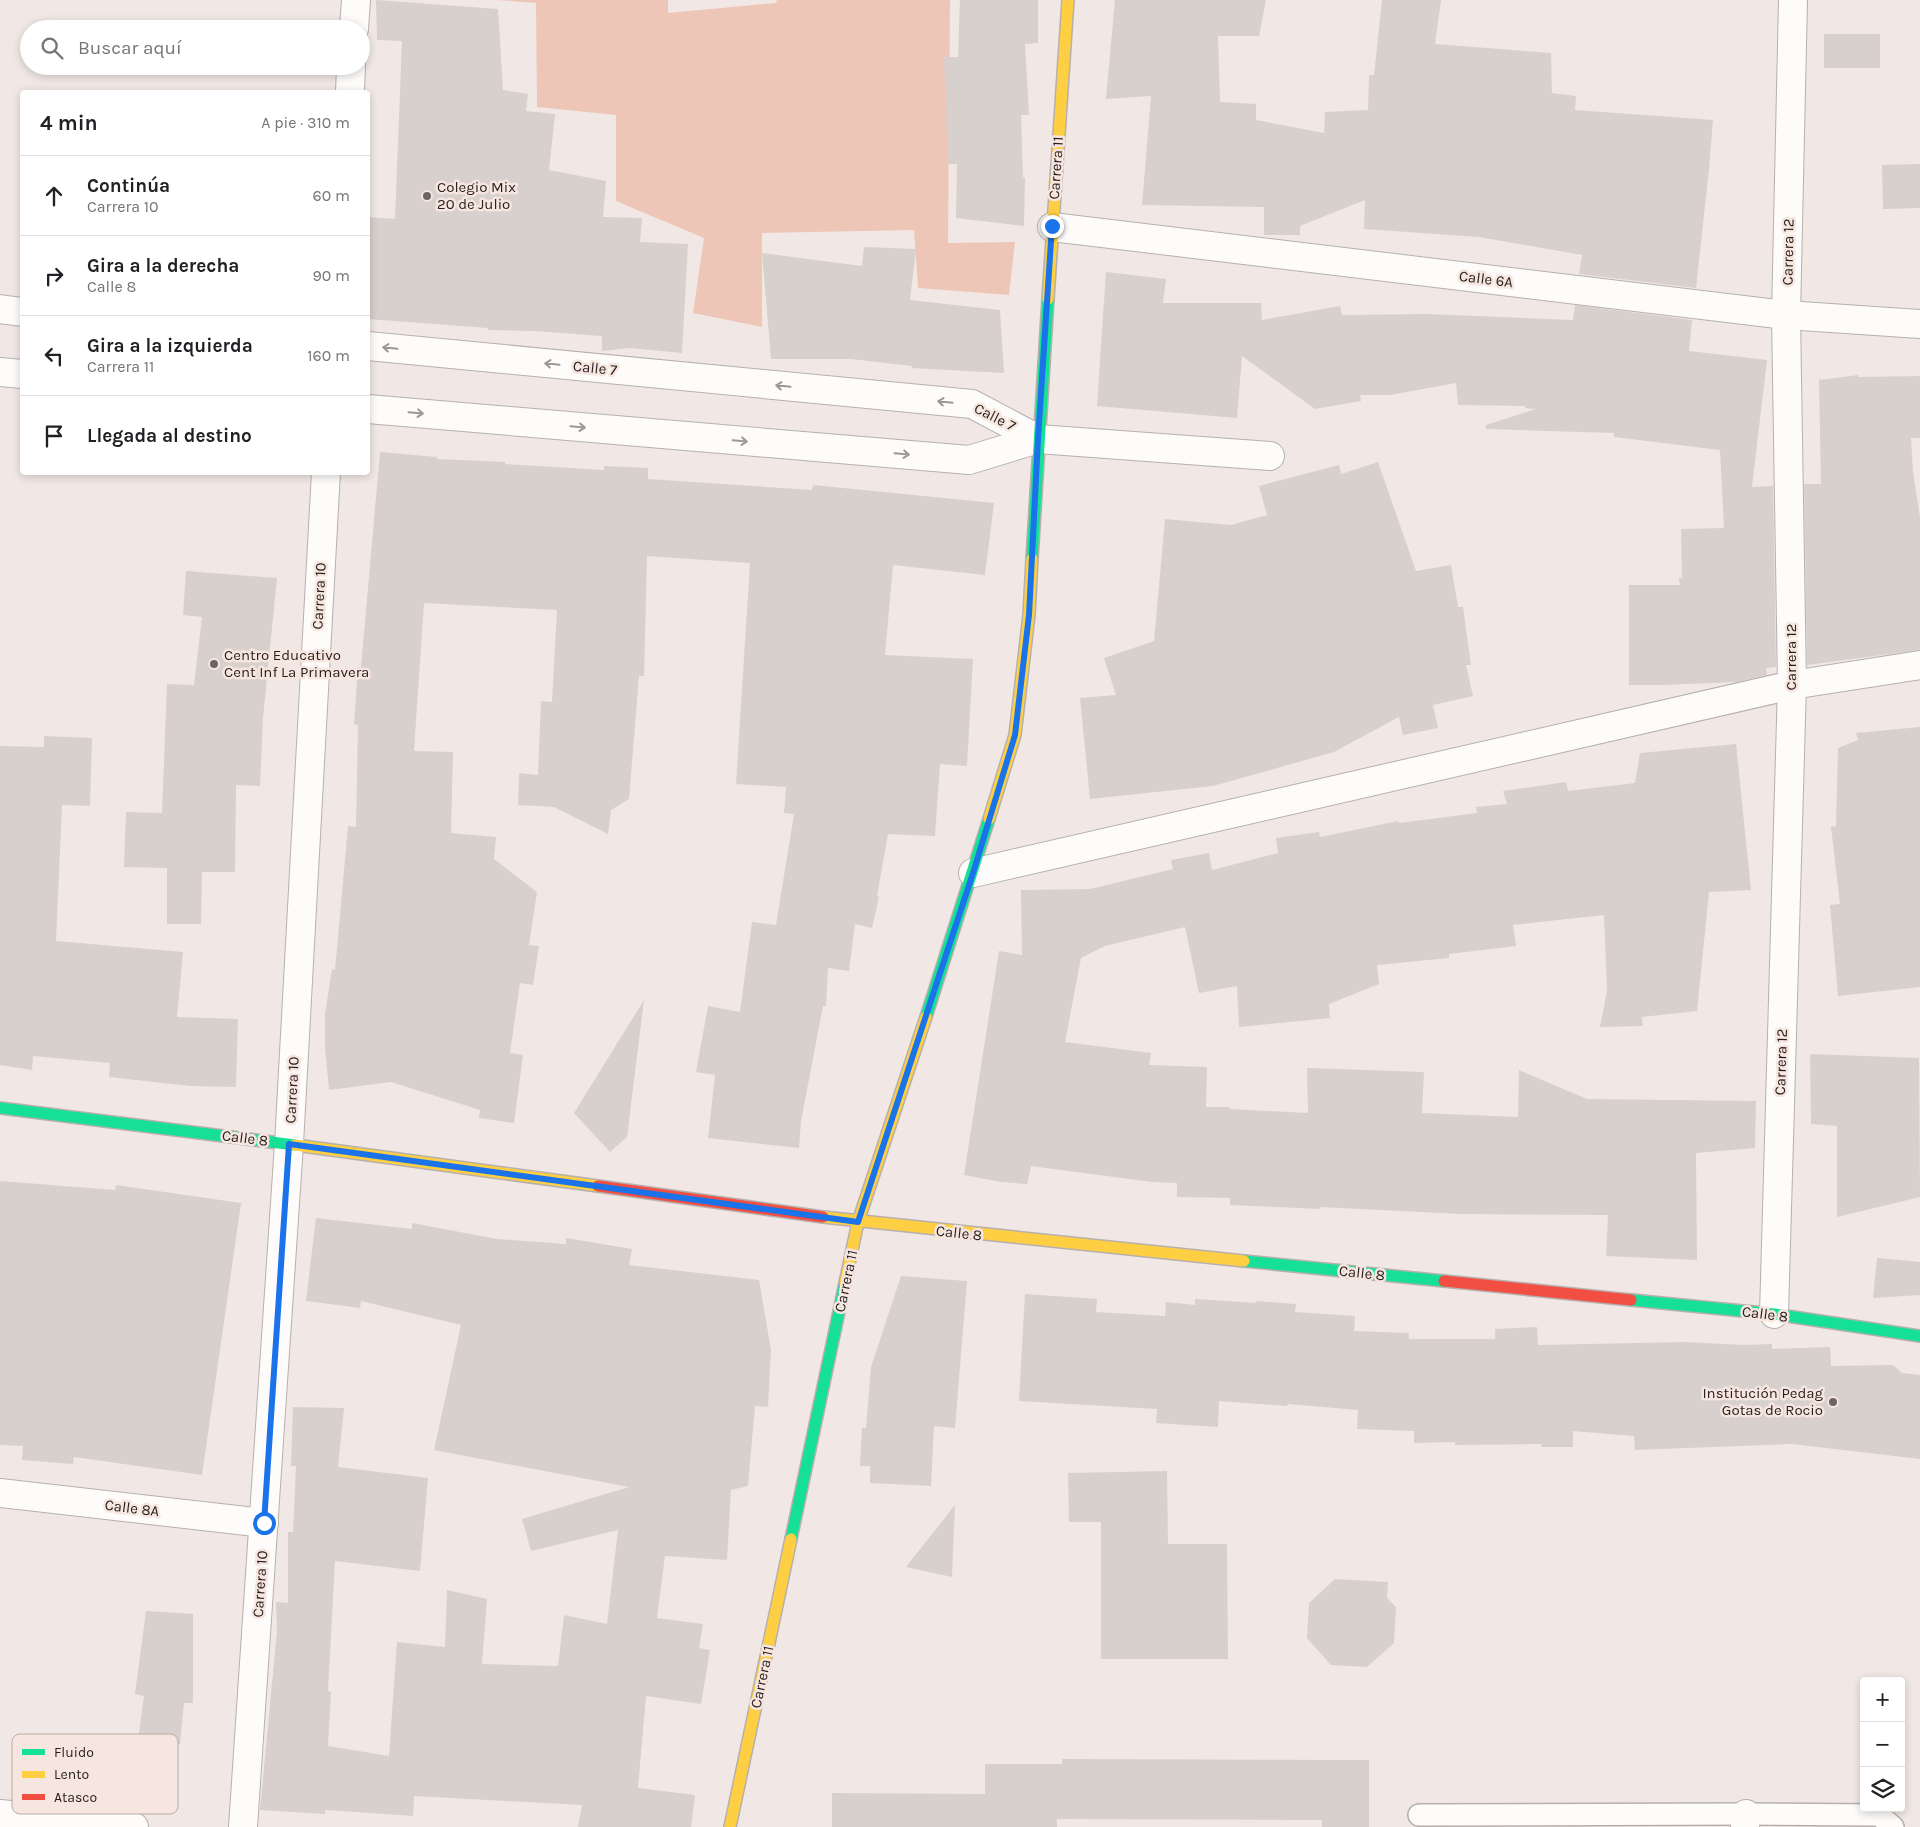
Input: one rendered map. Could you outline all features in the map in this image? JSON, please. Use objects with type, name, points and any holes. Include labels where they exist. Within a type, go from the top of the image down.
[{"type":"street","points":[[355,20],[356,0]]},
{"type":"street","name":"Carrera 11","points":[[730,1827],[858,1222],[973,873],[1015,735],[1029,615],[1038,439],[1068,0]]},
{"type":"street","name":"Carrera 12","points":[[1774,1314],[1792,685],[1786,315],[1793,0]]},
{"type":"street","points":[[350,90],[351,75]]},
{"type":"street","name":"Calle 6A","points":[[1052,226],[1786,315],[1920,324]]},
{"type":"street","points":[[0,309],[20,312]]},
{"type":"street","name":"Calle 7","points":[[370,346],[972,404],[1038,439]]},
{"type":"street","points":[[0,372],[20,374]]},
{"type":"street","name":"Calle 7","points":[[370,409],[969,460],[1038,439]]},
{"type":"street","points":[[1038,439],[1270,456]]},
{"type":"street","name":"Carrera 10","points":[[243,1827],[289,1144],[326,475]]},
{"type":"street","points":[[973,873],[1792,685],[1920,665]]},
{"type":"street","name":"Calle 8","points":[[0,1108],[289,1144],[858,1222],[1774,1314],[1920,1336]]},
{"type":"street","name":"Calle 8A","points":[[0,1493],[264,1523]]},
{"type":"street","points":[[0,1814],[134,1827]]},
{"type":"lane","points":[[1419,1815],[1746,1820],[1878,1815],[1893,1827]]},
{"type":"shaded area","points":[[498,0],[668,0],[668,13],[776,3],[777,0],[950,0],[948,243],[1015,242],[1009,295],[918,288],[914,230],[762,233],[762,327],[693,313],[704,238],[616,201],[616,115],[537,107],[536,3]]},
{"type":"building","points":[[376,0],[498,9],[503,90],[528,94],[526,111],[555,114],[549,170],[606,181],[603,217],[642,218],[640,242],[688,244],[682,353],[629,348],[602,351],[602,336],[488,330],[488,328],[370,319],[370,217],[395,219],[402,41],[377,40]]},
{"type":"building","points":[[960,0],[1038,0],[1038,43],[1025,44],[1029,115],[1021,115],[1023,177],[1025,178],[1024,226],[956,218],[957,164],[948,164],[944,57],[958,57]]},
{"type":"building","points":[[1115,0],[1266,0],[1259,36],[1218,36],[1220,102],[1256,104],[1256,120],[1324,133],[1325,112],[1368,110],[1369,75],[1374,75],[1382,0],[1441,0],[1435,44],[1551,53],[1552,93],[1576,96],[1575,110],[1713,120],[1696,288],[1579,274],[1582,255],[1479,237],[1364,229],[1365,200],[1300,226],[1300,235],[1264,235],[1264,207],[1142,205],[1151,96],[1106,99]]},
{"type":"building","points":[[1824,34],[1880,34],[1880,68],[1824,68]]},
{"type":"building","points":[[1920,164],[1920,208],[1883,209],[1882,165]]},
{"type":"building","points":[[864,247],[916,249],[910,300],[1000,310],[1004,373],[912,368],[912,366],[851,359],[771,359],[762,253],[862,266]]},
{"type":"building","points":[[1106,272],[1166,279],[1163,303],[1261,303],[1262,320],[1340,306],[1342,315],[1426,314],[1573,320],[1575,305],[1692,320],[1689,351],[1767,360],[1752,487],[1773,486],[1776,667],[1766,668],[1767,675],[1737,682],[1629,685],[1629,585],[1680,585],[1679,578],[1682,578],[1681,529],[1724,528],[1720,450],[1614,437],[1614,433],[1486,429],[1486,425],[1536,409],[1525,408],[1525,406],[1458,405],[1456,383],[1390,395],[1360,395],[1361,401],[1315,409],[1242,356],[1237,418],[1097,406]]},
{"type":"building","points":[[1858,375],[1858,377],[1920,376],[1920,438],[1911,438],[1913,472],[1920,517],[1920,650],[1807,665],[1804,484],[1821,484],[1819,380]]},
{"type":"building","points":[[380,452],[437,457],[437,459],[604,470],[604,466],[648,468],[648,479],[812,490],[813,485],[994,503],[985,575],[893,565],[885,655],[973,659],[967,766],[940,764],[935,836],[888,834],[877,896],[879,897],[872,928],[855,924],[849,971],[828,968],[826,1006],[823,1006],[801,1121],[799,1148],[708,1138],[715,1075],[696,1072],[708,1006],[740,1012],[752,922],[776,925],[794,814],[784,813],[786,787],[736,784],[750,563],[647,556],[644,676],[639,676],[629,799],[611,810],[608,834],[554,807],[518,805],[519,773],[538,775],[541,701],[552,702],[557,610],[424,603],[414,751],[453,752],[451,833],[496,837],[494,859],[537,892],[529,945],[539,946],[533,985],[520,983],[510,1053],[523,1055],[514,1123],[479,1118],[480,1110],[391,1082],[329,1090],[325,1048],[325,1014],[332,969],[335,970],[348,826],[356,827],[358,725],[354,724],[358,667],[361,667]]},
{"type":"building","points":[[1378,462],[1416,571],[1451,565],[1458,607],[1463,607],[1471,665],[1466,665],[1473,696],[1433,705],[1438,728],[1403,735],[1399,717],[1334,752],[1213,786],[1090,799],[1080,698],[1116,695],[1104,658],[1154,641],[1165,519],[1231,525],[1267,515],[1259,486],[1339,465],[1341,474]]},
{"type":"building","points":[[186,571],[277,578],[263,718],[260,786],[236,785],[235,872],[202,872],[201,924],[167,924],[167,868],[124,867],[126,812],[162,813],[167,684],[194,685],[202,617],[183,615]]},
{"type":"building","points":[[1920,727],[1920,987],[1838,996],[1830,905],[1840,904],[1831,827],[1836,826],[1838,748],[1858,740],[1856,733]]},
{"type":"building","points":[[44,736],[92,738],[90,806],[62,805],[56,941],[183,952],[177,1017],[238,1019],[236,1087],[190,1086],[109,1077],[110,1063],[33,1056],[32,1070],[0,1065],[0,746],[44,747]]},
{"type":"building","points":[[1736,744],[1751,890],[1709,892],[1697,1011],[1642,1017],[1643,1026],[1600,1027],[1607,991],[1604,915],[1513,925],[1516,946],[1449,954],[1449,958],[1377,965],[1379,984],[1329,1004],[1330,1018],[1239,1027],[1237,986],[1199,993],[1185,927],[1105,946],[1081,958],[1065,1042],[1151,1053],[1149,1065],[1207,1067],[1206,1107],[1308,1113],[1307,1068],[1424,1072],[1422,1113],[1518,1117],[1519,1070],[1587,1099],[1756,1101],[1755,1148],[1696,1153],[1697,1260],[1606,1256],[1608,1215],[1461,1214],[1320,1207],[1320,1209],[1230,1205],[1230,1198],[1177,1197],[1177,1183],[1152,1182],[1031,1166],[1027,1184],[1001,1182],[964,1175],[999,951],[1022,955],[1021,890],[1090,889],[1173,869],[1171,860],[1209,853],[1212,870],[1278,853],[1276,838],[1319,832],[1320,837],[1398,821],[1399,823],[1477,813],[1476,807],[1507,804],[1503,791],[1566,782],[1568,791],[1635,783],[1640,753]]},
{"type":"building","points":[[644,1000],[627,1137],[610,1152],[574,1113]]},
{"type":"building","points":[[1810,1054],[1919,1058],[1920,1197],[1837,1217],[1837,1126],[1811,1124]]},
{"type":"building","points":[[0,1181],[115,1190],[116,1185],[241,1203],[202,1475],[74,1457],[73,1464],[22,1460],[23,1446],[0,1445]]},
{"type":"building","points":[[316,1218],[412,1229],[412,1223],[497,1239],[566,1244],[566,1238],[632,1249],[629,1265],[759,1280],[771,1350],[768,1407],[755,1406],[748,1486],[731,1490],[727,1560],[665,1556],[657,1618],[703,1624],[699,1648],[710,1650],[701,1704],[646,1696],[638,1788],[695,1795],[691,1827],[578,1827],[582,1805],[414,1796],[413,1816],[325,1810],[325,1814],[260,1810],[277,1631],[276,1602],[288,1603],[288,1532],[293,1532],[296,1466],[291,1466],[293,1407],[344,1408],[338,1467],[428,1478],[420,1571],[335,1561],[328,1691],[331,1692],[328,1746],[389,1756],[397,1642],[445,1647],[447,1590],[487,1599],[482,1664],[558,1666],[564,1615],[607,1624],[618,1530],[531,1551],[522,1519],[629,1487],[434,1450],[461,1325],[361,1301],[360,1308],[306,1301]]},
{"type":"building","points":[[1877,1258],[1920,1262],[1920,1295],[1873,1298]]},
{"type":"building","points":[[901,1276],[967,1281],[955,1428],[934,1426],[931,1486],[870,1483],[870,1466],[860,1466],[862,1428],[866,1428],[871,1367]]},
{"type":"building","points":[[1025,1294],[1097,1299],[1096,1312],[1165,1316],[1166,1302],[1195,1305],[1195,1299],[1296,1304],[1295,1312],[1355,1316],[1354,1331],[1409,1333],[1409,1339],[1495,1339],[1495,1329],[1537,1327],[1538,1345],[1686,1342],[1744,1345],[1772,1344],[1772,1349],[1830,1347],[1831,1366],[1893,1365],[1902,1373],[1920,1375],[1920,1459],[1792,1444],[1635,1450],[1634,1436],[1573,1431],[1573,1447],[1541,1447],[1541,1444],[1455,1445],[1455,1442],[1414,1443],[1414,1431],[1357,1429],[1358,1410],[1219,1401],[1218,1427],[1156,1423],[1157,1409],[1019,1401]]},
{"type":"building","points":[[1167,1471],[1168,1544],[1227,1544],[1228,1659],[1101,1659],[1101,1522],[1069,1522],[1068,1473]]},
{"type":"building","points":[[955,1505],[952,1577],[906,1567]]},
{"type":"building","points":[[1335,1579],[1388,1582],[1387,1598],[1396,1607],[1394,1643],[1367,1667],[1331,1665],[1307,1638],[1309,1603]]},
{"type":"building","points":[[146,1611],[193,1614],[193,1703],[184,1703],[180,1744],[178,1744],[178,1734],[139,1734],[144,1696],[135,1694]]},
{"type":"building","points":[[1062,1759],[1369,1760],[1369,1827],[1322,1827],[1322,1820],[1057,1819],[1057,1827],[832,1827],[832,1793],[985,1794],[985,1764],[1062,1764]]},
{"type":"traffic: fast","points":[[1032,559],[1048,299]]},
{"type":"traffic: fast","points":[[926,1017],[989,819]]},
{"type":"traffic: fast","points":[[0,1108],[295,1145]]},
{"type":"traffic: fast","points":[[1244,1261],[1444,1281]]},
{"type":"traffic: fast","points":[[791,1539],[845,1283]]},
{"type":"traffic: fast","points":[[1631,1300],[1774,1314],[1920,1336]]},
{"type":"traffic: slow","points":[[1048,299],[1068,0]]},
{"type":"traffic: slow","points":[[989,819],[1015,735],[1029,615],[1032,559]]},
{"type":"traffic: slow","points":[[845,1283],[858,1222],[926,1017]]},
{"type":"traffic: slow","points":[[295,1145],[598,1186]]},
{"type":"traffic: slow","points":[[823,1217],[1244,1261]]},
{"type":"traffic: slow","points":[[730,1827],[791,1539]]},
{"type":"traffic: jam","points":[[598,1186],[823,1217]]},
{"type":"traffic: jam","points":[[1444,1281],[1631,1300]]},
{"type":"place","name":"Colegio Mix 20 de Julio","points":[[427,196]]},
{"type":"place","name":"Centro Educativo Cent Inf La Primavera","points":[[214,664]]},
{"type":"place","name":"Institución Pedag Gotas de Rocio","points":[[1833,1402]]},
{"type":"route","points":[[264,1523],[289,1144],[858,1222],[973,873],[1015,735],[1029,615],[1052,226]]}]
